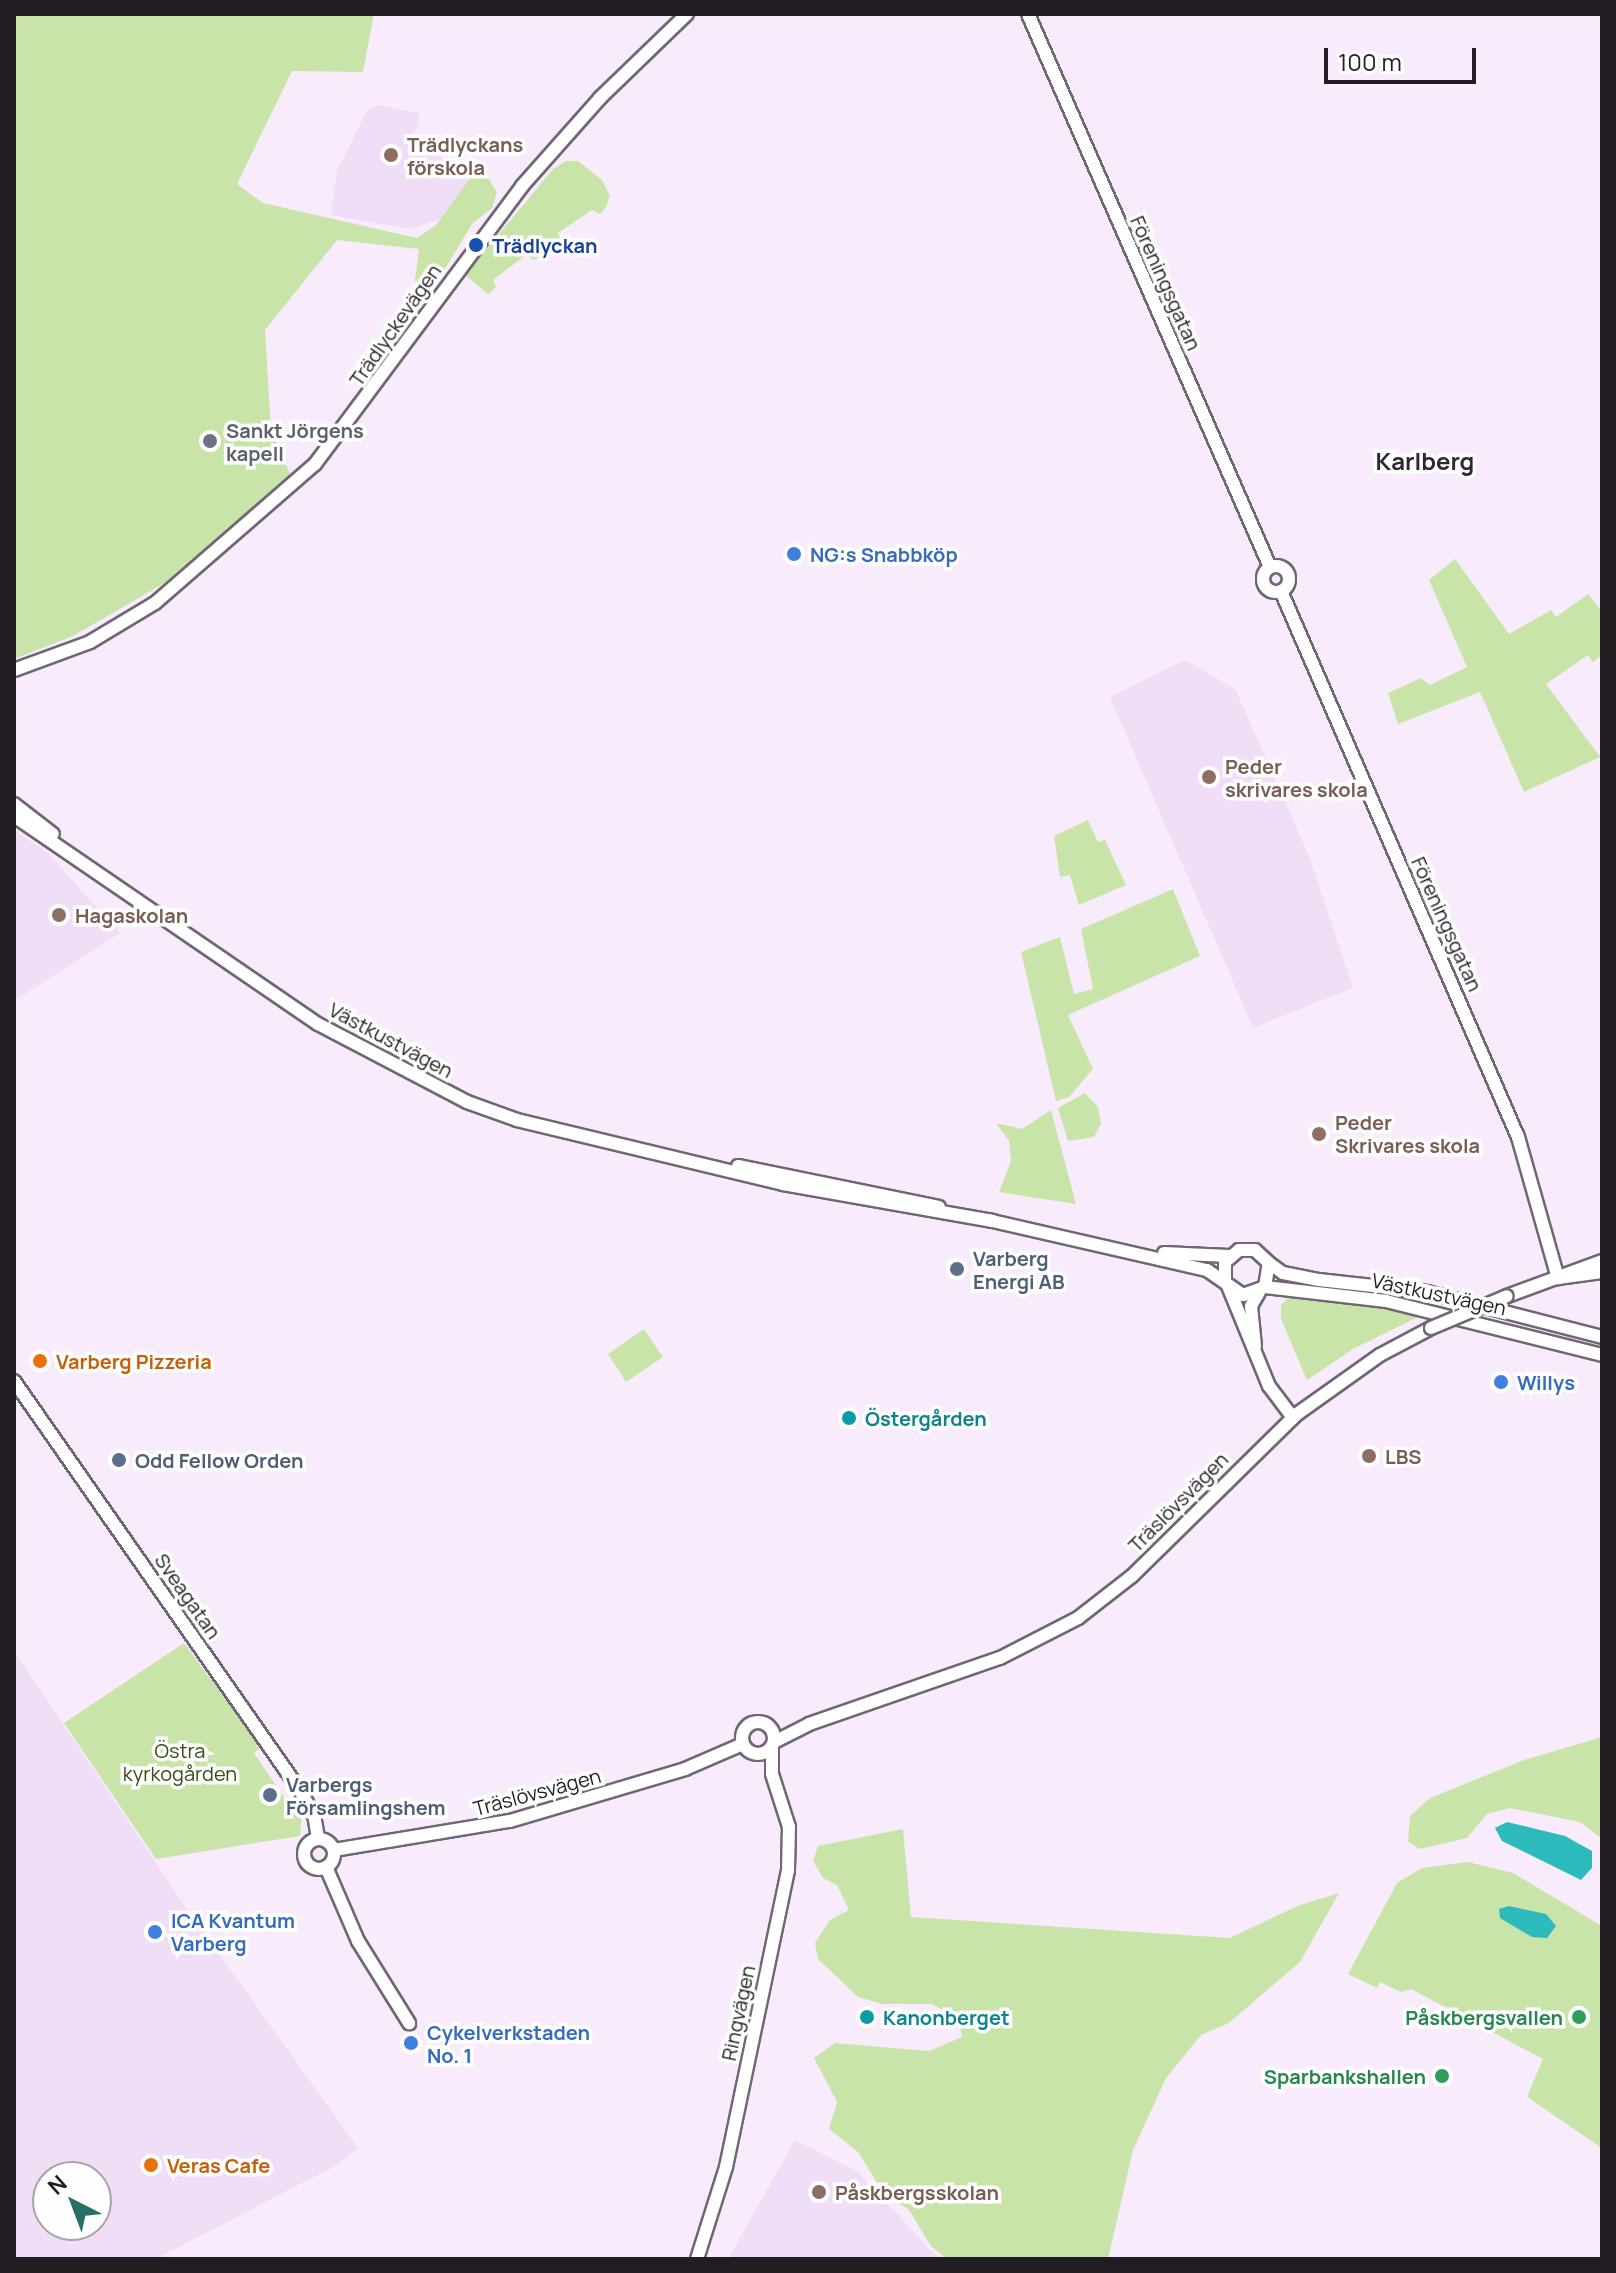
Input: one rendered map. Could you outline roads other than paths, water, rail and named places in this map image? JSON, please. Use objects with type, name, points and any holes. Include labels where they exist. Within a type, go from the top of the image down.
[{"type":"street","name":"Trädlyckevägen","points":[[16,671],[90,642],[155,603],[315,464],[522,186],[600,98],[687,14]]},
{"type":"street","name":"Föreningsgatan","points":[[1028,14],[1270,567],[1288,574],[1281,591],[1518,1137],[1558,1278]]},
{"type":"street","name":"Föreningsgatan","points":[[1270,567],[1264,573],[1265,587],[1281,591]]},
{"type":"street","name":"Västkustvägen","points":[[14,804],[104,878]]},
{"type":"street","name":"Västkustvägen","points":[[14,816],[318,1024],[422,1082],[467,1102],[517,1120],[828,1194],[993,1221],[1140,1251],[1207,1270],[1226,1284]]},
{"type":"street","points":[[1256,1354],[1251,1306],[1263,1289],[1269,1263],[1249,1248],[1229,1256],[1226,1284],[1269,1386],[1293,1418]]},
{"type":"street","name":"Västkustvägen","points":[[1140,1251],[1229,1256]]},
{"type":"street","name":"Träslövsvägen","points":[[1558,1278],[1570,1269],[1602,1261]]},
{"type":"street","name":"Västkustvägen","points":[[1269,1263],[1283,1273],[1427,1292],[1602,1337]]},
{"type":"street","name":"Träslövsvägen","points":[[334,1850],[441,1837],[524,1818],[685,1769],[743,1744],[749,1724],[760,1721],[772,1739],[1000,1658],[1078,1618],[1132,1576],[1293,1418],[1353,1372],[1431,1328],[1507,1296],[1558,1278],[1602,1272]]},
{"type":"street","points":[[1226,1284],[1243,1295],[1263,1289]]},
{"type":"street","name":"Västkustvägen","points":[[1263,1289],[1397,1303],[1602,1355]]},
{"type":"street","name":"Sveagatan","points":[[14,1381],[301,1792],[314,1815],[318,1838]]},
{"type":"street","points":[[755,1754],[772,1739]]},
{"type":"street","name":"Ringvägen","points":[[697,2259],[726,2167],[788,1870],[789,1827],[772,1774],[772,1739]]},
{"type":"street","name":"Ringvägen","points":[[743,1744],[772,1774]]},
{"type":"street","points":[[326,1867],[313,1868],[304,1855],[309,1842],[318,1838],[334,1850],[326,1867],[358,1941],[409,2023]]},
{"type":"water","points":[[1507,1822],[1565,1836],[1592,1851],[1592,1868],[1581,1880],[1502,1841],[1495,1828]]},
{"type":"water","points":[[1509,1906],[1546,1914],[1556,1926],[1547,1938],[1532,1937],[1500,1918],[1499,1909]]},
{"type":"place","name":"Trädlyckans förskola","points":[[391,155]]},
{"type":"place","name":"Trädlyckan","points":[[476,245]]},
{"type":"place","name":"Sankt Jörgens kapell","points":[[210,441]]},
{"type":"place","name":"NG:s Snabbköp","points":[[794,554]]},
{"type":"place","name":"Peder skrivares skola","points":[[1209,777]]},
{"type":"place","name":"Hagaskolan","points":[[59,915]]},
{"type":"place","name":"Peder Skrivares skola","points":[[1319,1134]]},
{"type":"place","name":"Varberg Energi AB","points":[[957,1269]]},
{"type":"place","name":"Varberg Pizzeria","points":[[40,1361]]},
{"type":"place","name":"Willys","points":[[1501,1382]]},
{"type":"place","name":"Östergården","points":[[849,1418]]},
{"type":"place","name":"LBS","points":[[1369,1456]]},
{"type":"place","name":"Odd Fellow Orden","points":[[119,1460]]},
{"type":"place","name":"Varbergs Församlingshem","points":[[270,1795]]},
{"type":"place","name":"ICA Kvantum Varberg","points":[[155,1932]]},
{"type":"place","name":"Kanonberget","points":[[867,2017]]},
{"type":"place","name":"Påskbergsvallen","points":[[1579,2017]]},
{"type":"place","name":"Cykelverkstaden No. 1","points":[[411,2043]]},
{"type":"place","name":"Sparbankshallen","points":[[1442,2076]]},
{"type":"place","name":"Veras Cafe","points":[[151,2165]]},
{"type":"place","name":"Påskbergsskolan","points":[[819,2192]]},
{"type":"district","name":"Karlberg","points":[[1425,461]]},
{"type":"park label","name":"Östra kyrkogården","points":[[180,1762]]}]
